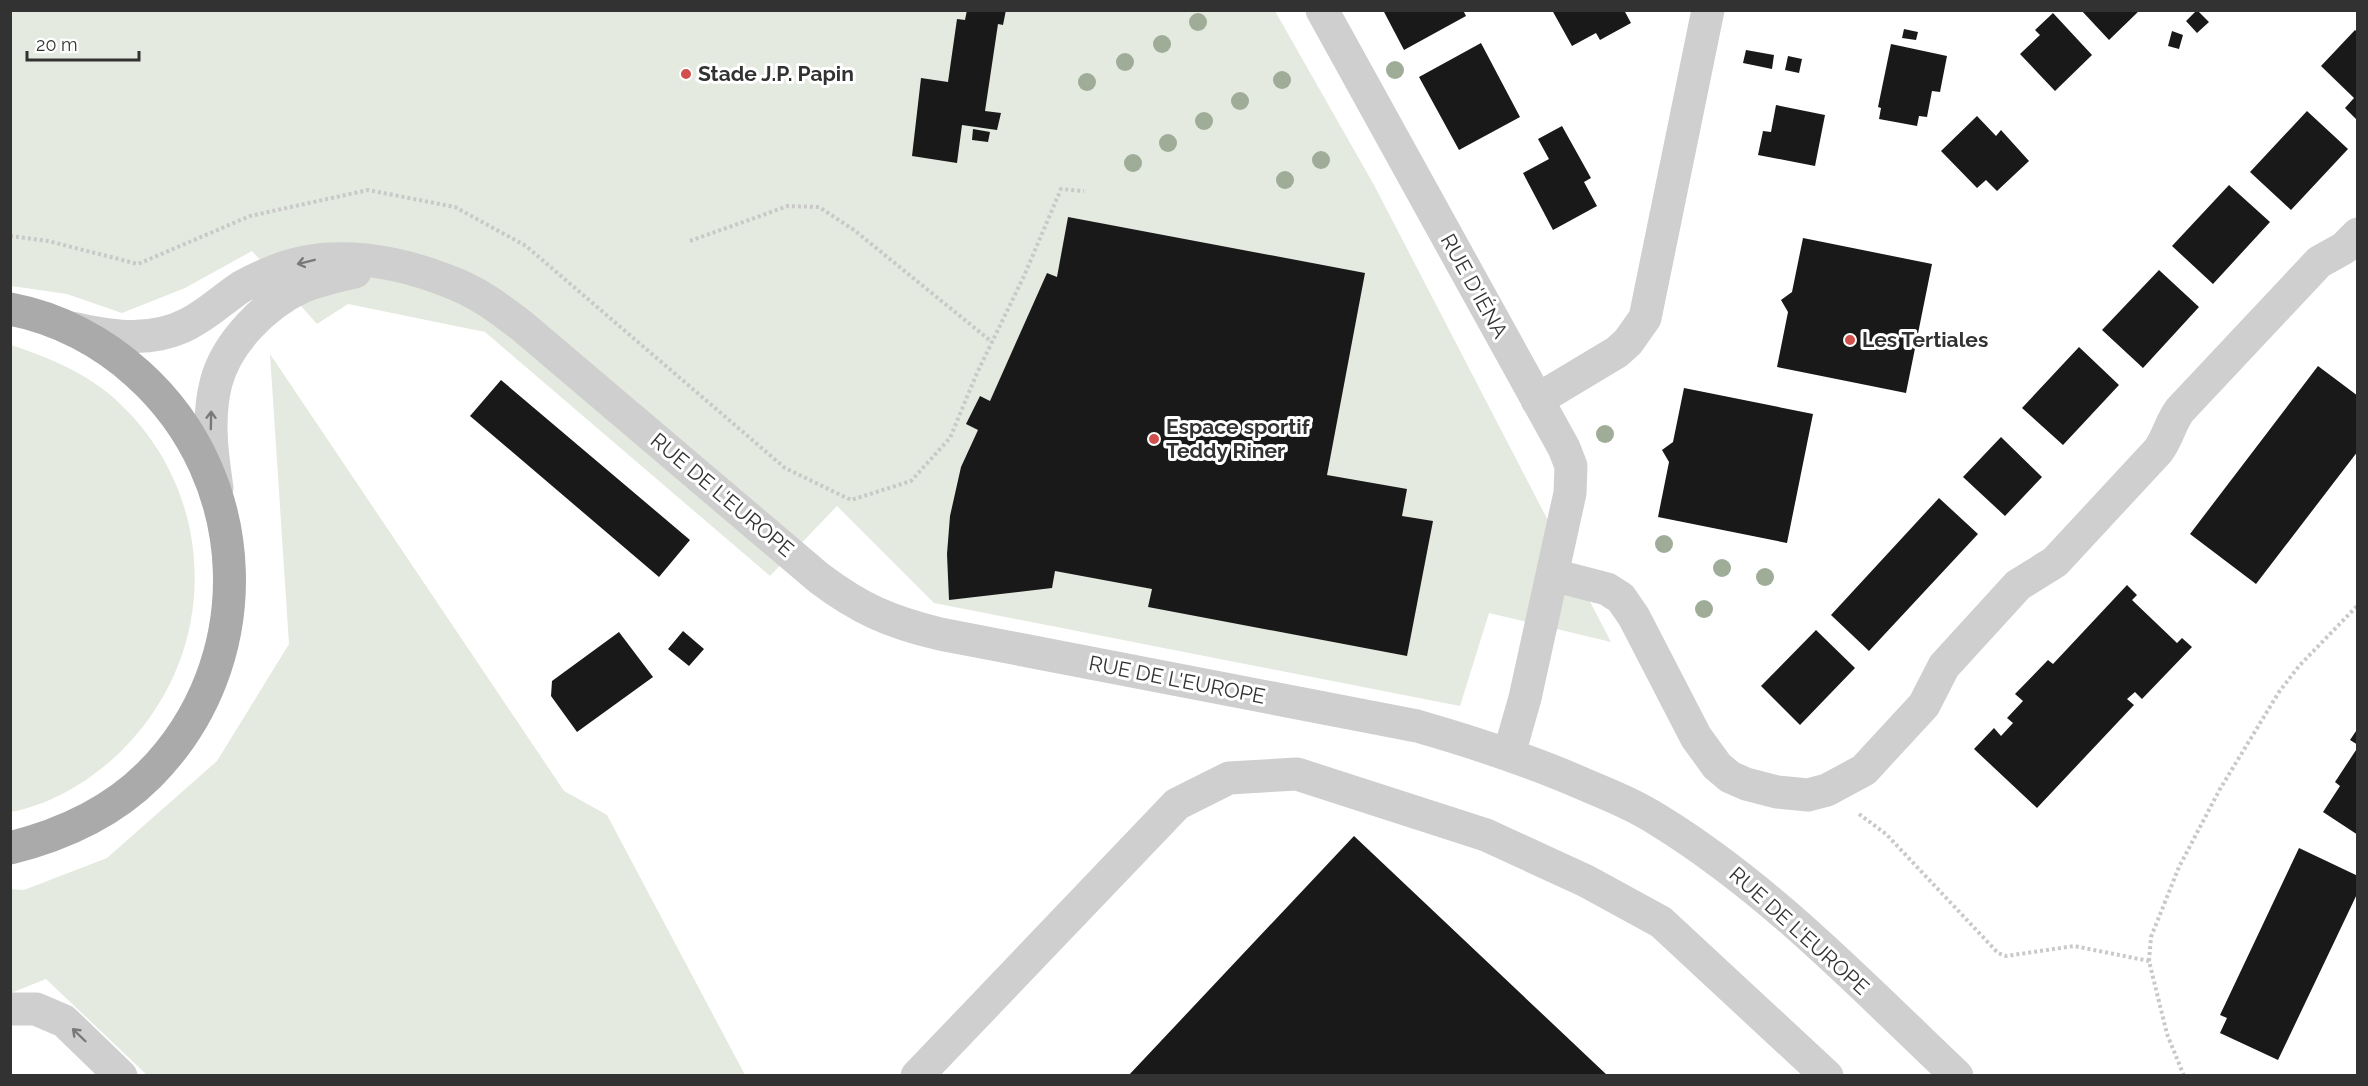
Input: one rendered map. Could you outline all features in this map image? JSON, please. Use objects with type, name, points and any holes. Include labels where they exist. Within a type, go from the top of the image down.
[{"type":"main road","points":[[10,309],[66,326],[112,352],[152,386],[185,427],[210,474],[218,499],[229,552],[229,606],[219,659],[198,709],[167,754],[128,793],[106,808],[58,834],[10,848]]},
{"type":"street","name":"RUE D'IÉNA","points":[[1322,10],[1563,448],[1571,474],[1553,575],[1522,710],[1509,754]]},
{"type":"street","points":[[1537,400],[1617,352],[1628,342],[1645,318],[1708,10]]},
{"type":"street","points":[[1553,575],[1616,594],[1634,617],[1696,736],[1717,766],[1730,777],[1746,784],[1795,795],[1827,790],[1864,770],[1924,705],[1938,674],[1951,658],[2018,585],[2055,562],[2164,444],[2170,424],[2180,410],[2319,262],[2344,248],[2358,234]]},
{"type":"street","name":"RUE DE L'EUROPE","points":[[66,326],[108,336],[133,338],[162,334],[188,324],[241,287],[258,279],[306,261],[333,257],[365,259],[430,275],[462,287],[500,309],[819,578],[844,597],[875,614],[891,621],[940,634],[1417,726],[1509,754],[1555,771],[1656,818],[1716,858],[1778,907],[1957,1076]]},
{"type":"street","name":"RUE DE L'EUROPE","points":[[218,499],[211,450],[212,410],[216,382],[227,357],[240,338],[271,307],[301,288],[328,278],[358,272],[404,269]]},
{"type":"street","points":[[917,1076],[1178,804],[1229,778],[1297,774],[1486,835],[1586,881],[1661,922],[1827,1076]]},
{"type":"street","points":[[10,1009],[36,1010],[64,1021],[121,1076]]},
{"type":"path","points":[[10,236],[48,241],[138,264],[250,216],[368,190],[454,207],[526,246],[785,468],[851,500],[911,481],[950,438],[1061,189],[1084,191]]},
{"type":"path","points":[[690,241],[788,206],[819,207],[854,230],[992,342]]},
{"type":"path","points":[[2184,1076],[2168,1034],[2149,961],[2151,937],[2179,867],[2220,789],[2279,692],[2299,666],[2358,605]]},
{"type":"path","points":[[1827,790],[1886,834],[1998,953],[2006,956],[2074,946],[2149,961]]},
{"type":"shaded area","points":[[11,11],[1275,11],[1374,185],[1611,642],[1489,613],[1460,706],[934,603],[837,506],[770,576],[485,332],[348,304],[317,324],[252,251],[185,288],[122,313],[67,294],[11,286]]},
{"type":"shaded area","points":[[11,345],[49,359],[85,377],[108,393],[144,430],[170,472],[187,517],[194,565],[192,613],[180,660],[158,705],[127,745],[102,768],[59,796],[11,812]]},
{"type":"shaded area","points":[[270,354],[564,791],[607,815],[745,1075],[147,1075],[46,979],[11,993],[10,889],[24,890],[107,858],[217,761],[289,644]]},
{"type":"building","points":[[967,10],[1006,10],[1003,25],[998,24],[985,111],[1001,113],[997,130],[962,125],[957,163],[912,156],[921,78],[948,82],[957,19],[965,20]]},
{"type":"building","points":[[1383,10],[1463,10],[1466,16],[1404,50]]},
{"type":"building","points":[[1552,10],[1624,10],[1631,23],[1600,40],[1596,33],[1572,46]]},
{"type":"building","points":[[2081,10],[2140,10],[2109,40]]},
{"type":"building","points":[[2197,10],[2209,22],[2197,33],[2186,21]]},
{"type":"building","points":[[2053,13],[2092,55],[2055,91],[2020,54],[2040,35],[2035,30]]},
{"type":"building","points":[[1904,29],[1918,32],[1916,40],[1902,38]]},
{"type":"building","points":[[2355,30],[2358,32],[2358,121],[2345,108],[2354,98],[2321,66]]},
{"type":"building","points":[[2172,31],[2183,35],[2179,49],[2168,46]]},
{"type":"building","points":[[1481,43],[1520,117],[1459,150],[1419,77]]},
{"type":"building","points":[[1891,44],[1947,56],[1940,92],[1932,91],[1927,117],[1919,116],[1917,126],[1879,119],[1881,108],[1878,107]]},
{"type":"building","points":[[1746,50],[1774,55],[1772,69],[1743,63]]},
{"type":"building","points":[[1788,56],[1802,59],[1799,73],[1785,70]]},
{"type":"building","points":[[1776,105],[1825,115],[1815,166],[1758,155],[1763,131],[1771,132]]},
{"type":"building","points":[[2307,111],[2348,149],[2291,210],[2250,172]]},
{"type":"building","points":[[1977,116],[1996,136],[2001,130],[2029,161],[1997,191],[1986,180],[1977,188],[1941,151]]},
{"type":"building","points":[[1562,126],[1591,178],[1584,182],[1597,206],[1553,230],[1523,173],[1549,159],[1538,139]]},
{"type":"building","points":[[973,129],[990,132],[988,142],[972,140]]},
{"type":"building","points":[[2229,185],[2270,222],[2213,284],[2172,246]]},
{"type":"building","name":"Espace sportif Teddy Riner","points":[[1068,217],[1365,273],[1327,475],[1407,489],[1402,516],[1433,521],[1407,656],[1148,607],[1152,589],[1055,571],[1052,588],[949,600],[947,554],[950,516],[961,467],[978,430],[966,424],[980,396],[990,401],[1047,273],[1057,277]]},
{"type":"building","name":"Les Tertiales","points":[[1803,238],[1932,264],[1906,393],[1777,367],[1788,312],[1781,300],[1792,292]]},
{"type":"building","points":[[2159,270],[2199,307],[2143,368],[2102,330]]},
{"type":"building","points":[[2079,347],[2119,385],[2063,445],[2022,408]]},
{"type":"building","points":[[2318,366],[2358,396],[2358,451],[2256,584],[2190,534]]},
{"type":"building","points":[[501,380],[690,540],[659,577],[470,416]]},
{"type":"building","points":[[1684,388],[1813,414],[1787,543],[1658,517],[1669,462],[1662,450],[1673,442]]},
{"type":"building","points":[[2001,437],[2042,477],[2005,516],[1963,477]]},
{"type":"building","points":[[1939,498],[1978,534],[1869,651],[1831,615]]},
{"type":"building","points":[[2127,585],[2137,595],[2132,600],[2177,643],[2182,638],[2192,647],[2142,699],[2135,692],[2127,699],[2134,705],[2037,808],[1974,749],[1994,728],[2001,736],[2013,723],[2007,718],[2023,701],[2015,694],[2048,660],[2053,664]]},
{"type":"building","points":[[1816,630],[1855,668],[1800,725],[1761,686]]},
{"type":"building","points":[[683,631],[704,649],[689,666],[668,649]]},
{"type":"building","points":[[619,632],[653,677],[577,732],[551,696],[552,681]]},
{"type":"building","points":[[2358,728],[2358,745],[2350,740]]},
{"type":"building","points":[[2358,747],[2358,835],[2323,812],[2340,786],[2335,782]]},
{"type":"building","points":[[1354,836],[1608,1076],[1128,1076]]},
{"type":"building","points":[[2299,848],[2358,876],[2358,892],[2278,1060],[2220,1033],[2227,1018],[2220,1015]]},
{"type":"place","name":"Stade J.P. Papin","points":[[686,74]]},
{"type":"place","name":"Les Tertiales","points":[[1850,340]]},
{"type":"place","name":"Espace sportif Teddy Riner","points":[[1154,439]]}]
